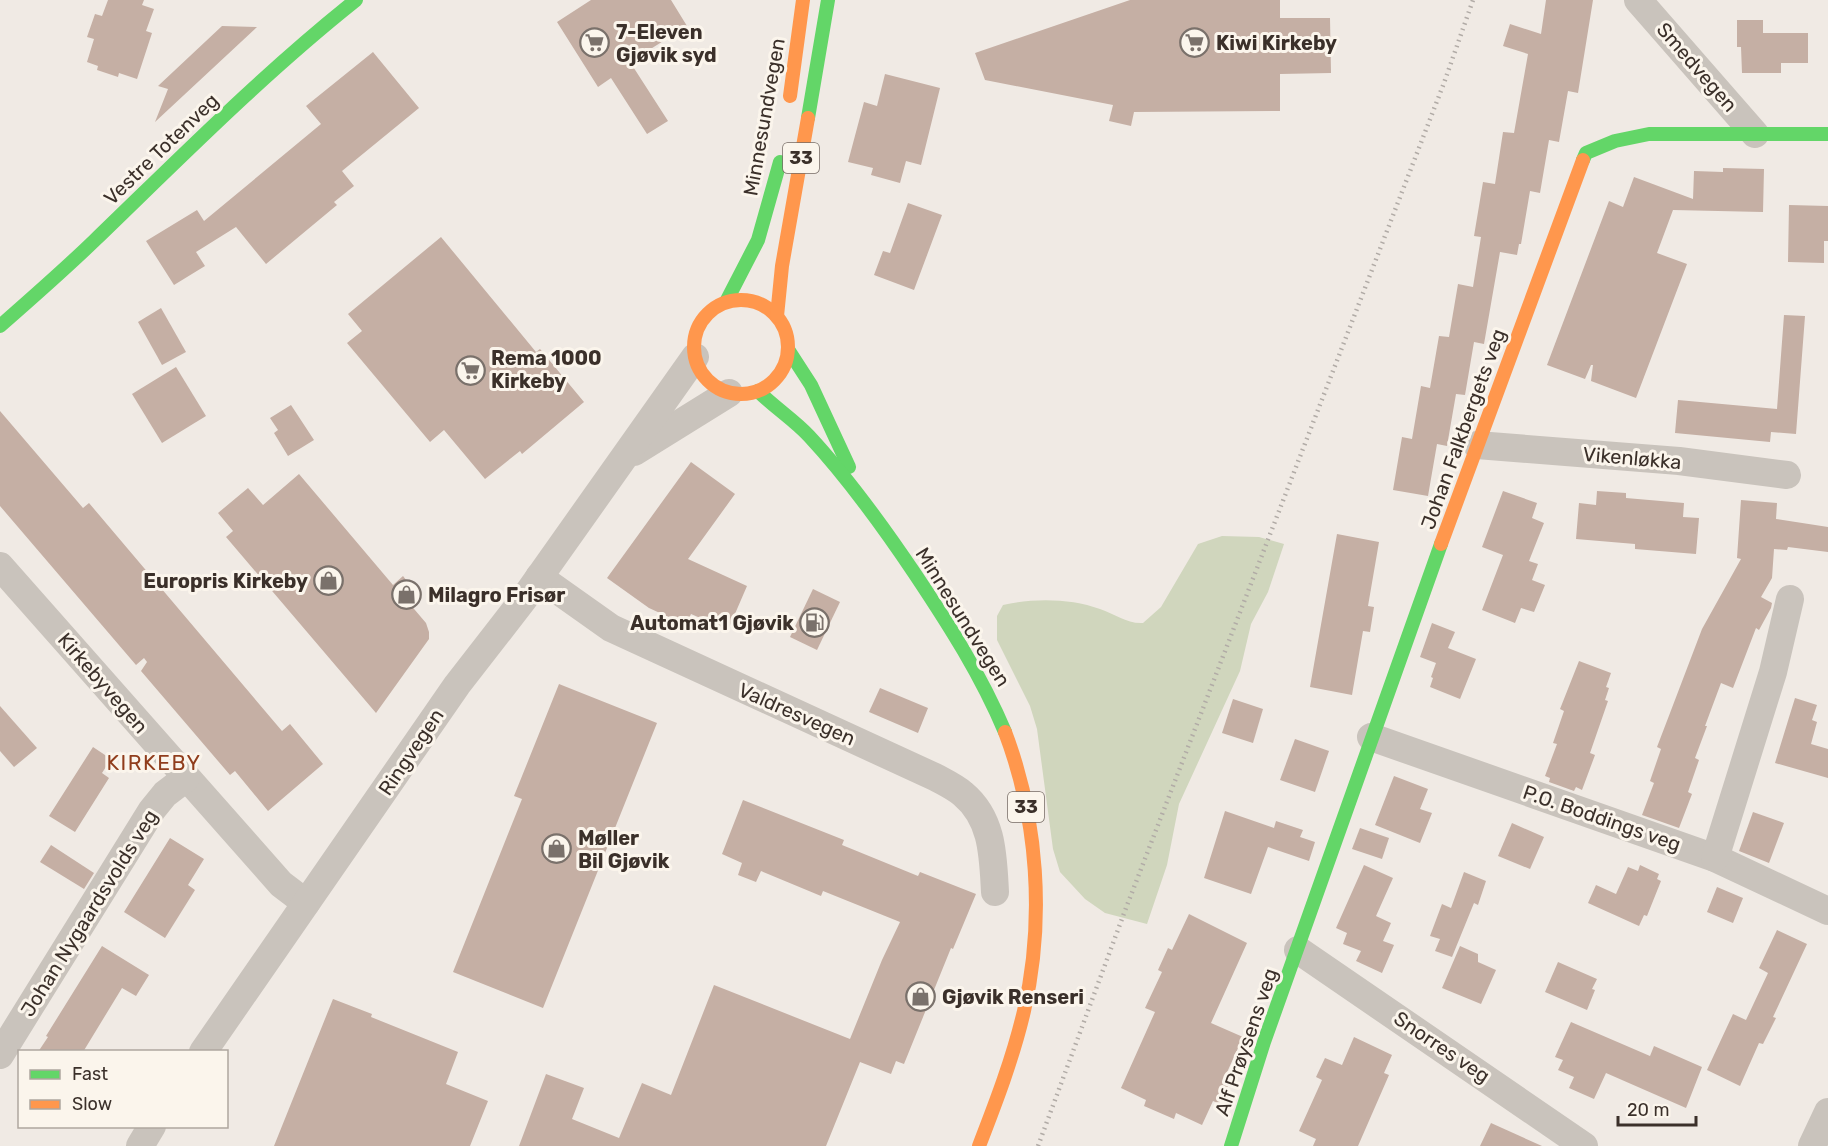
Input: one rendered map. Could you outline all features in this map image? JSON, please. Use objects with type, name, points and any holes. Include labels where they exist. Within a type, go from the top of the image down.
[{"type":"main road","name":"Minnesundvegen","points":[[787,112],[803,0]]},
{"type":"main road","name":"Minnesundvegen","points":[[828,0],[782,266],[777,316],[786,333],[789,351],[811,384],[865,501]]},
{"type":"main road","name":"Vestre Totenveg","points":[[0,326],[93,242],[280,63],[355,1]]},
{"type":"main road","name":"Johan Falkbergets veg","points":[[1298,950],[1371,737],[1586,153],[1615,141],[1649,134],[1828,134]]},
{"type":"main road","name":"Minnesundvegen","points":[[695,357],[698,329],[706,315],[726,302],[758,240],[775,185],[783,146]]},
{"type":"main road","points":[[726,302],[738,300],[753,302],[764,306],[777,316]]},
{"type":"main road","points":[[695,357],[704,376],[718,388],[729,393],[747,394],[758,391],[777,378],[784,368],[789,351]]},
{"type":"main road","name":"Minnesundvegen","points":[[758,391],[806,434],[865,501],[947,621],[987,690],[1007,737],[1028,817],[1035,904],[1033,947],[1028,989],[1006,1073],[979,1146]]},
{"type":"main road","name":"Alf Prøysens veg","points":[[1231,1146],[1264,1042],[1298,950]]},
{"type":"street","name":"Smedvegen","points":[[1638,0],[1755,134]]},
{"type":"street","name":"Ringvegen","points":[[204,1050],[457,685],[523,600],[695,357]]},
{"type":"street","name":"Ringvegen","points":[[625,458],[729,393]]},
{"type":"street","name":"Vikenløkka","points":[[1477,445],[1679,461],[1787,475]]},
{"type":"street","name":"Kirkebyvegen","points":[[0,566],[280,884],[306,903]]},
{"type":"street","name":"Valdresvegen","points":[[539,577],[611,628],[935,777],[963,793],[978,810],[988,828],[993,850],[995,892]]},
{"type":"street","points":[[1716,858],[1773,672],[1790,599]]},
{"type":"street","name":"P.O. Boddings veg","points":[[1371,737],[1716,858],[1828,911]]},
{"type":"street","name":"Johan Nygaardsvolds veg","points":[[5,1036],[152,810],[165,794],[186,778]]},
{"type":"street","name":"Snorres veg","points":[[1298,950],[1584,1146]]},
{"type":"street","points":[[1812,1146],[1828,1112]]},
{"type":"street","points":[[140,1146],[151,1128]]},
{"type":"green space","points":[[1222,536],[1259,537],[1284,544],[1268,592],[1251,624],[1240,671],[1179,804],[1167,865],[1147,924],[1105,913],[1085,899],[1060,872],[1053,849],[1037,729],[1030,706],[997,640],[997,616],[1003,605],[1051,600],[1088,605],[1126,620],[1143,623],[1161,607],[1198,544]]},
{"type":"building","points":[[108,0],[144,0],[142,5],[154,9],[146,31],[152,33],[137,79],[119,73],[118,77],[97,70],[98,66],[87,62],[94,39],[87,37],[95,14],[102,16]]},
{"type":"building","points":[[591,0],[671,0],[687,26],[630,62],[668,121],[647,134],[611,78],[598,87],[557,22]]},
{"type":"building","points":[[1130,0],[1280,0],[1280,18],[1330,18],[1331,73],[1280,74],[1280,111],[1134,112],[1131,126],[1109,121],[1113,105],[985,80],[975,53]]},
{"type":"building","points":[[1546,0],[1593,0],[1578,93],[1568,91],[1559,142],[1549,140],[1540,193],[1530,191],[1517,255],[1500,252],[1484,344],[1474,342],[1465,395],[1456,394],[1447,446],[1437,444],[1428,496],[1393,490],[1402,437],[1412,439],[1421,386],[1430,388],[1439,336],[1449,337],[1458,284],[1473,287],[1481,237],[1474,236],[1483,182],[1495,184],[1503,132],[1514,133],[1528,54],[1503,46],[1510,24],[1541,34]]},
{"type":"building","points":[[1737,20],[1763,20],[1763,33],[1808,33],[1808,63],[1781,63],[1781,73],[1742,73],[1741,47],[1737,47]]},
{"type":"building","points":[[222,26],[257,27],[155,122],[168,89],[158,86]]},
{"type":"building","points":[[373,52],[419,108],[342,171],[354,186],[334,202],[337,205],[266,264],[236,227],[196,252],[205,266],[174,285],[146,241],[197,210],[204,221],[321,124],[306,106]]},
{"type":"building","points":[[885,74],[940,88],[921,165],[906,161],[900,183],[871,175],[873,168],[848,162],[864,102],[877,106]]},
{"type":"building","points":[[1723,168],[1764,169],[1763,212],[1673,210],[1657,253],[1687,264],[1636,398],[1591,381],[1593,365],[1585,379],[1547,365],[1609,201],[1623,207],[1634,177],[1693,199],[1694,171],[1723,172]]},
{"type":"building","points":[[908,203],[942,215],[914,290],[874,275],[883,251],[890,253]]},
{"type":"building","points":[[1789,205],[1828,206],[1828,241],[1824,241],[1824,263],[1788,262]]},
{"type":"building","points":[[441,237],[536,352],[540,349],[584,402],[522,454],[520,451],[485,479],[444,430],[430,442],[347,343],[362,331],[348,314]]},
{"type":"building","points":[[161,308],[186,352],[162,365],[138,322]]},
{"type":"building","points":[[1784,315],[1805,316],[1796,434],[1771,432],[1770,442],[1675,433],[1678,400],[1777,409]]},
{"type":"building","points":[[176,367],[206,416],[162,443],[132,394]]},
{"type":"building","points":[[291,405],[314,440],[288,456],[274,433],[278,430],[270,418]]},
{"type":"building","points":[[0,411],[83,508],[89,503],[282,731],[290,724],[323,764],[268,811],[235,771],[230,775],[141,671],[147,662],[144,658],[136,665],[0,506]]},
{"type":"building","points":[[691,462],[735,494],[688,559],[747,586],[728,630],[691,614],[686,625],[649,608],[607,578]]},
{"type":"building","points":[[299,474],[393,585],[403,576],[418,595],[409,603],[426,623],[429,639],[376,713],[226,537],[233,531],[218,513],[248,488],[263,505]]},
{"type":"building","points":[[1503,491],[1537,503],[1532,518],[1544,523],[1529,561],[1538,564],[1532,580],[1545,585],[1534,612],[1521,608],[1515,623],[1482,610],[1503,555],[1482,547]]},
{"type":"building","points":[[1597,491],[1626,493],[1626,498],[1684,503],[1683,517],[1699,518],[1696,554],[1635,549],[1635,544],[1576,539],[1579,503],[1596,505]]},
{"type":"building","points":[[1741,500],[1777,503],[1776,519],[1828,527],[1828,552],[1788,547],[1787,550],[1774,549],[1772,578],[1761,597],[1772,603],[1771,608],[1759,630],[1756,628],[1733,688],[1721,683],[1695,758],[1699,760],[1688,792],[1692,794],[1679,828],[1642,815],[1654,783],[1650,781],[1661,749],[1657,747],[1702,629],[1741,559],[1737,558]]},
{"type":"building","points":[[1337,534],[1379,542],[1368,606],[1374,607],[1370,632],[1363,631],[1352,695],[1310,687]]},
{"type":"building","points":[[813,589],[840,602],[817,650],[790,637]]},
{"type":"building","points":[[1432,623],[1455,632],[1448,648],[1476,659],[1460,699],[1430,687],[1436,663],[1420,657]]},
{"type":"building","points":[[1579,661],[1611,673],[1606,687],[1609,688],[1605,700],[1608,701],[1590,753],[1595,755],[1582,790],[1576,787],[1574,791],[1549,782],[1550,778],[1545,776],[1557,744],[1553,743],[1564,711],[1560,709]]},
{"type":"building","points":[[559,684],[657,723],[543,1008],[453,972],[522,799],[514,796]]},
{"type":"building","points":[[880,688],[928,708],[918,733],[869,712]]},
{"type":"building","points":[[1795,698],[1817,705],[1812,720],[1817,722],[1811,744],[1828,749],[1828,778],[1775,763]]},
{"type":"building","points":[[1233,699],[1263,709],[1253,743],[1222,733]]},
{"type":"building","points":[[0,706],[37,748],[14,767],[0,751]]},
{"type":"building","points":[[1295,739],[1329,751],[1315,792],[1280,780]]},
{"type":"building","points":[[93,747],[111,759],[102,773],[109,778],[75,832],[49,816]]},
{"type":"building","points":[[1394,776],[1428,789],[1420,809],[1432,813],[1420,843],[1375,825]]},
{"type":"building","points":[[743,800],[844,840],[842,845],[918,876],[920,872],[976,894],[953,949],[951,948],[904,1064],[896,1061],[891,1074],[860,1062],[826,1146],[519,1146],[546,1074],[584,1088],[572,1119],[619,1138],[642,1083],[671,1095],[714,985],[850,1039],[900,922],[823,891],[821,896],[761,871],[756,882],[738,875],[742,863],[722,854]]},
{"type":"building","points":[[1225,811],[1274,828],[1276,821],[1303,830],[1300,837],[1315,842],[1309,861],[1268,847],[1251,894],[1204,878]]},
{"type":"building","points":[[1753,812],[1784,823],[1769,863],[1739,851]]},
{"type":"building","points":[[1512,823],[1544,837],[1530,869],[1498,856]]},
{"type":"building","points":[[1360,828],[1389,838],[1382,859],[1352,849]]},
{"type":"building","points":[[170,838],[204,859],[188,885],[195,890],[165,938],[124,912]]},
{"type":"building","points":[[51,845],[94,873],[84,889],[40,862]]},
{"type":"building","points":[[1364,865],[1393,878],[1376,916],[1391,923],[1383,941],[1394,945],[1382,973],[1356,961],[1361,951],[1343,944],[1347,933],[1336,928]]},
{"type":"building","points":[[1640,865],[1659,874],[1657,879],[1661,881],[1647,916],[1644,915],[1639,926],[1588,903],[1596,885],[1616,894],[1628,867],[1638,871]]},
{"type":"building","points":[[1464,872],[1486,881],[1478,905],[1474,903],[1452,957],[1435,951],[1440,939],[1430,936],[1442,904],[1451,908]]},
{"type":"building","points":[[1717,887],[1743,898],[1733,923],[1707,912]]},
{"type":"building","points":[[1189,914],[1247,943],[1211,1023],[1243,1037],[1224,1079],[1230,1082],[1220,1104],[1213,1101],[1202,1125],[1176,1113],[1174,1119],[1144,1106],[1146,1100],[1121,1088],[1155,1012],[1145,1008],[1162,972],[1158,970],[1168,948],[1172,950]]},
{"type":"building","points":[[1777,930],[1807,944],[1773,1017],[1776,1018],[1763,1044],[1759,1043],[1740,1086],[1707,1070],[1733,1014],[1746,1020],[1768,973],[1759,968]]},
{"type":"building","points":[[102,946],[149,975],[136,996],[122,988],[84,1050],[39,1050],[48,1037],[46,1036]]},
{"type":"building","points":[[1460,946],[1478,954],[1478,962],[1496,970],[1481,1004],[1442,988]]},
{"type":"building","points":[[1558,962],[1597,979],[1587,1010],[1545,992]]},
{"type":"building","points":[[333,999],[458,1052],[446,1084],[488,1101],[470,1146],[274,1146]]},
{"type":"building","points":[[1571,1022],[1650,1056],[1654,1046],[1702,1067],[1686,1108],[1606,1073],[1594,1099],[1569,1088],[1574,1077],[1558,1070],[1563,1060],[1555,1057]]},
{"type":"building","points":[[1354,1037],[1392,1055],[1384,1073],[1389,1075],[1358,1146],[1313,1146],[1316,1139],[1299,1131],[1322,1080],[1316,1077],[1325,1058],[1342,1065]]},
{"type":"building","points":[[1491,1123],[1542,1146],[1480,1146]]},
{"type":"railway","points":[[1038,1146],[1126,908],[1444,83],[1473,0]]},
{"type":"traffic: fast","points":[[0,326],[48,284],[255,87],[356,0]]},
{"type":"traffic: fast","points":[[808,118],[828,0]]},
{"type":"traffic: fast","points":[[1583,160],[1586,153],[1615,141],[1649,134],[1828,134]]},
{"type":"traffic: fast","points":[[726,302],[758,240],[780,162]]},
{"type":"traffic: fast","points":[[789,351],[811,385],[849,467]]},
{"type":"traffic: fast","points":[[758,391],[809,436],[878,520],[964,651],[986,690],[1005,732]]},
{"type":"traffic: fast","points":[[1231,1146],[1264,1042],[1441,544]]},
{"type":"traffic: slow","points":[[790,96],[803,0]]},
{"type":"traffic: slow","points":[[777,316],[782,266],[808,118]]},
{"type":"traffic: slow","points":[[1441,544],[1583,160]]},
{"type":"traffic: slow","points":[[741,300],[759,304],[774,314],[784,329],[788,347],[784,365],[774,380],[759,390],[741,394],[723,390],[708,380],[698,365],[694,347],[698,329],[708,314],[723,304],[741,300]]},
{"type":"traffic: slow","points":[[979,1146],[1004,1080],[1020,1028],[1031,976],[1035,941],[1035,870],[1031,835],[1025,800],[1005,732]]},
{"type":"place","name":"7-Eleven Gjøvik syd","points":[[595,43]]},
{"type":"place","name":"Kiwi Kirkeby","points":[[1195,43]]},
{"type":"place","name":"Rema 1000 Kirkeby","points":[[470,370]]},
{"type":"place","name":"Europris Kirkeby","points":[[329,581]]},
{"type":"place","name":"Milagro Frisør","points":[[407,595]]},
{"type":"place","name":"Automat1 Gjøvik","points":[[815,623]]},
{"type":"place","name":"Møller Bil Gjøvik","points":[[557,849]]},
{"type":"place","name":"Gjøvik Renseri","points":[[921,997]]},
{"type":"district","name":"KIRKEBY","points":[[154,763]]}]
